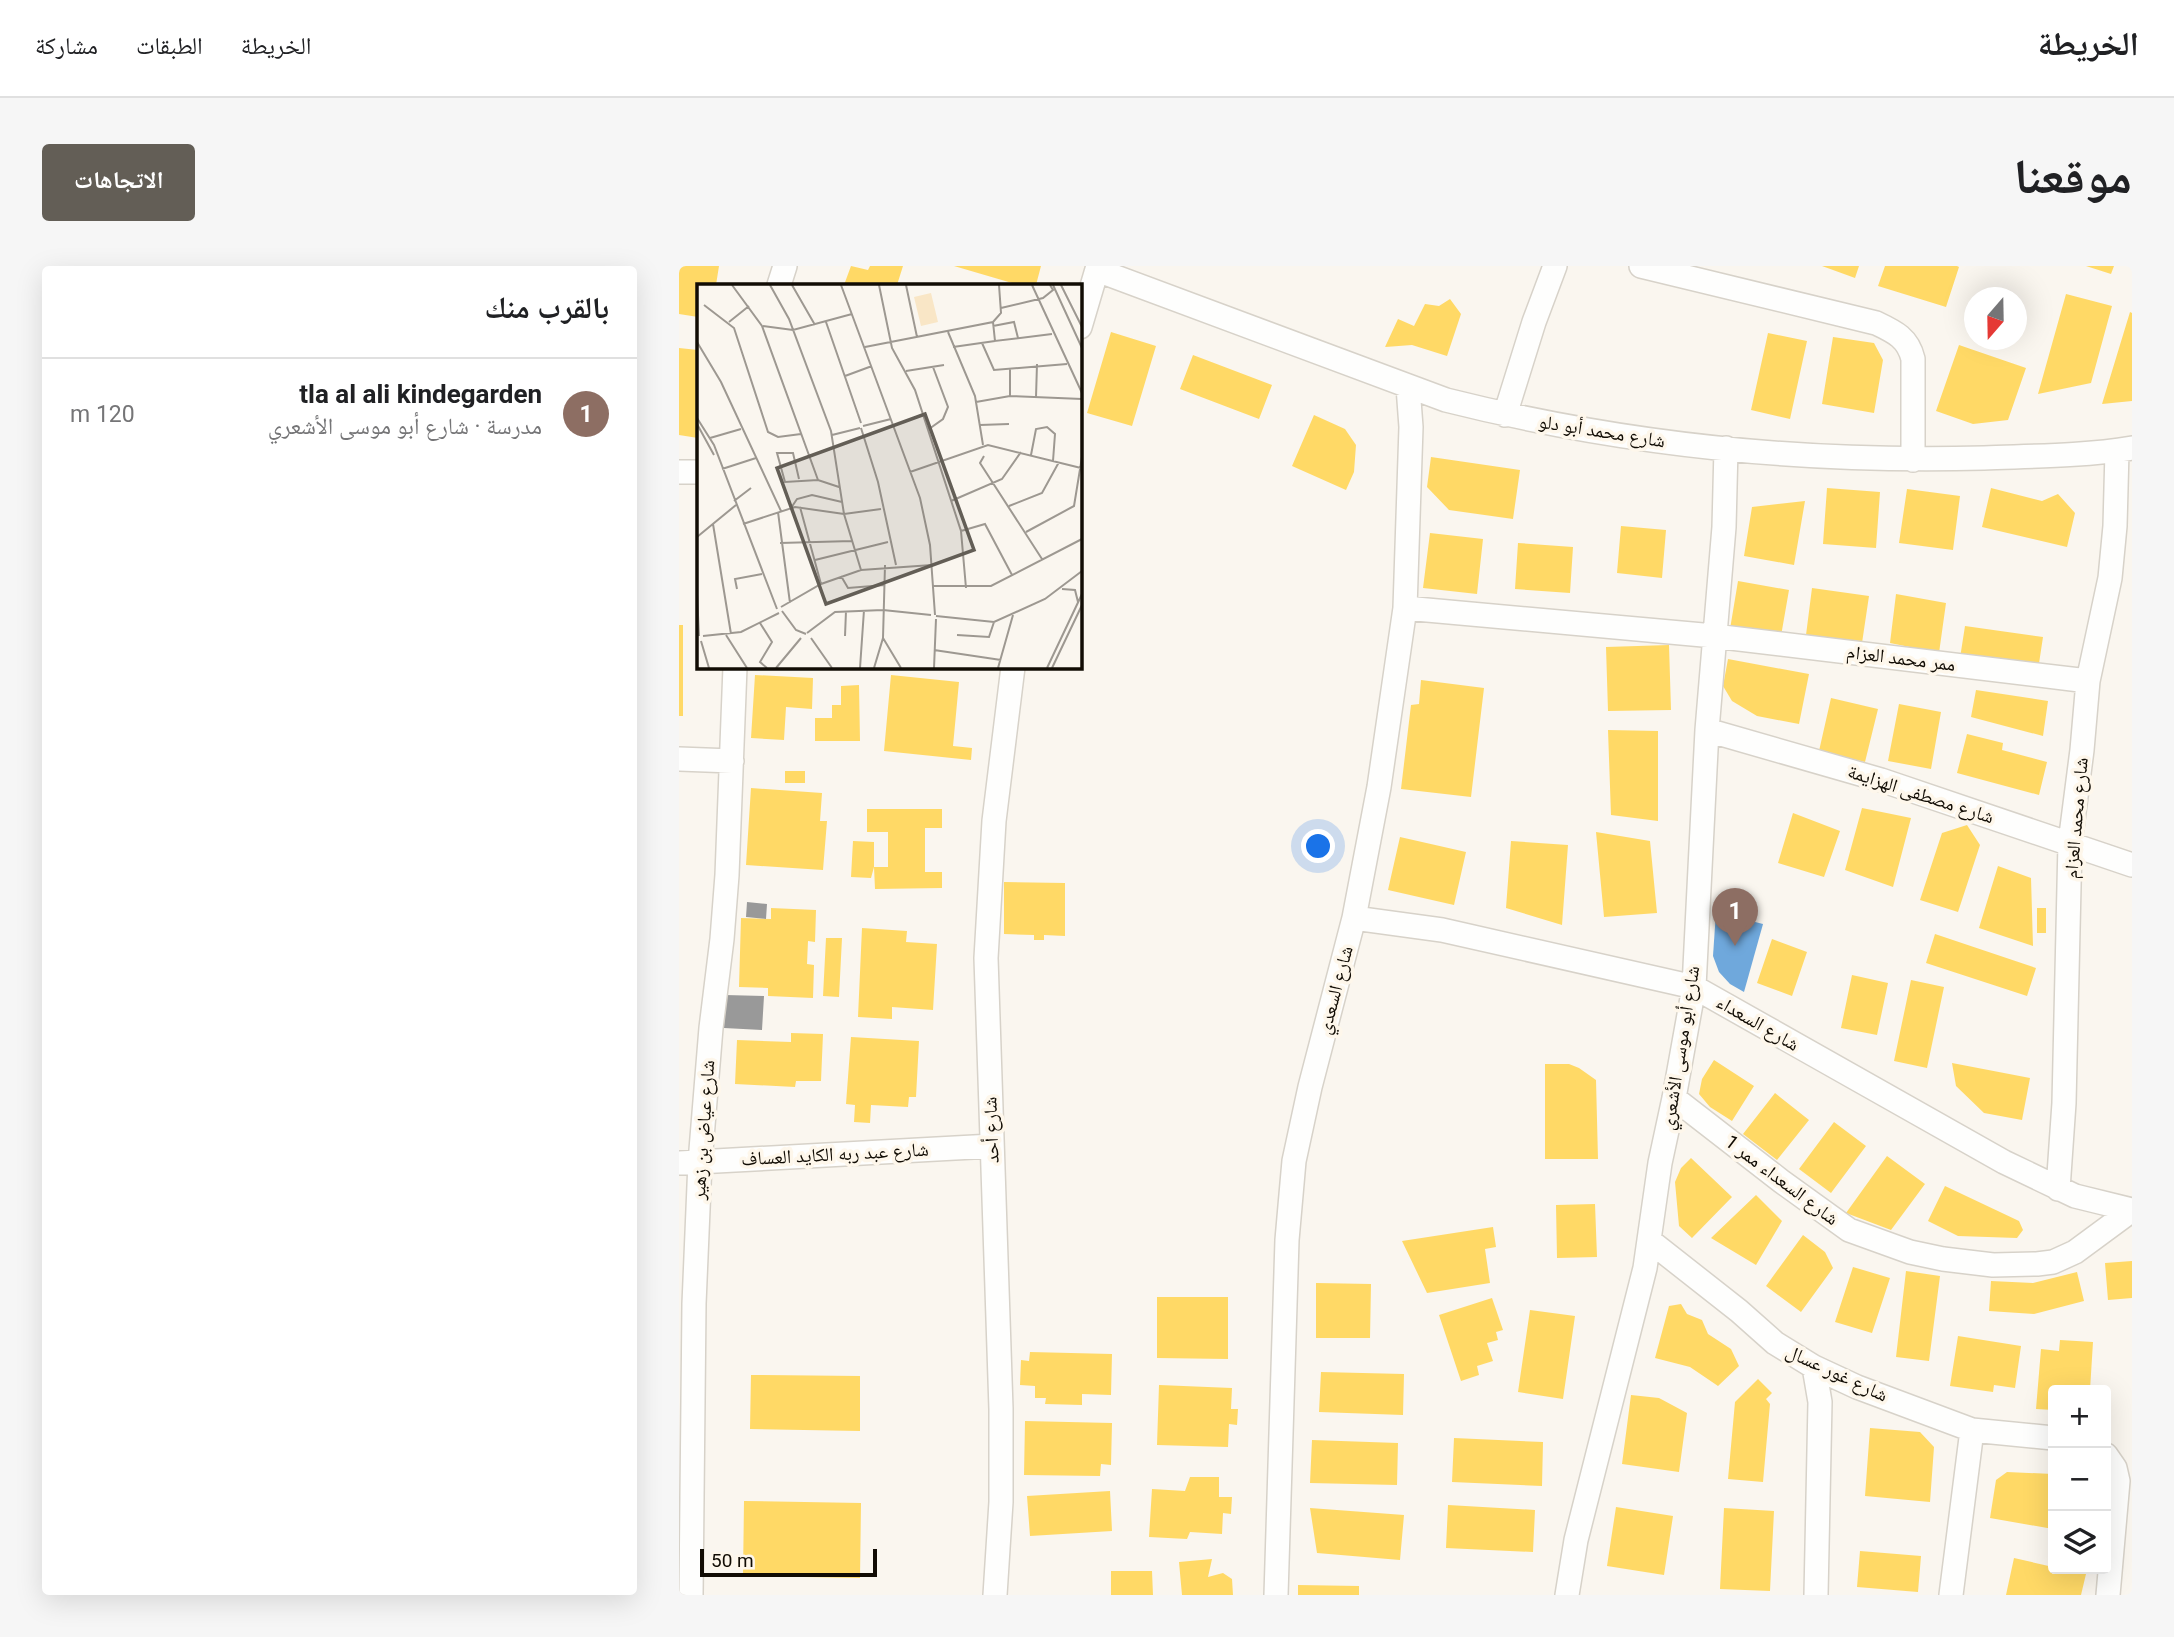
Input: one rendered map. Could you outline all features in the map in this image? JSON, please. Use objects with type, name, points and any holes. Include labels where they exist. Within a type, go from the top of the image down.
[{"type":"street","points":[[779,284],[785,266]]},
{"type":"street","points":[[1505,415],[1555,266]]},
{"type":"street","points":[[1641,266],[1877,323],[1903,338],[1910,345],[1913,359],[1913,460]]},
{"type":"street","points":[[1081,324],[1097,268]]},
{"type":"street","name":"شارع محمد أبو دلو","points":[[1097,268],[1446,400],[1577,429],[1727,448],[1913,460],[2124,449]]},
{"type":"street","name":"شارع السعدي","points":[[1276,1595],[1287,1240],[1294,1161],[1310,1087],[1354,918],[1379,787],[1405,608],[1411,426],[1408,387]]},
{"type":"street","name":"شارع أبو موسى الأشعري","points":[[1567,1595],[1576,1540],[1629,1339],[1650,1241],[1660,1163],[1694,987],[1707,730],[1724,527],[1727,448]]},
{"type":"street","name":"شارع محمد العزام","points":[[2058,1189],[2064,1103],[2070,843],[2088,681],[2110,578],[2124,449]]},
{"type":"street","points":[[679,472],[697,472]]},
{"type":"street","name":"ممر محمد العزام","points":[[1405,608],[1714,636],[2088,681]]},
{"type":"street","name":"شارع عياض بن زهير","points":[[691,1595],[686,1461],[694,1304],[689,1163],[709,1049],[726,888],[735,668]]},
{"type":"street","name":"شارع أحد","points":[[995,1595],[1001,1502],[1001,1422],[986,958],[994,821],[1013,668]]},
{"type":"street","name":"شارع مصطفى الهزايمة","points":[[1707,730],[1881,780],[2132,865]]},
{"type":"street","points":[[679,759],[732,761]]},
{"type":"street","name":"شارع السعداء","points":[[1354,918],[1442,930],[1694,987],[2004,1162],[2058,1189],[2132,1210]]},
{"type":"street","name":"شارع السعداء ممر 1","points":[[1674,1098],[1840,1224],[1874,1241],[1910,1252],[1993,1265],[2053,1262],[2075,1252],[2132,1210]]},
{"type":"street","name":"شارع عبد ربه الكايد العساف","points":[[689,1163],[992,1146]]},
{"type":"street","name":"شارع غور عسال","points":[[1650,1241],[1775,1343],[1814,1367],[1857,1387],[1972,1430],[2048,1438]]},
{"type":"street","points":[[1814,1367],[1820,1402],[1816,1595]]},
{"type":"street","points":[[1951,1595],[1972,1430]]},
{"type":"street","points":[[2108,1595],[2118,1481],[2111,1462]]},
{"type":"building: سكن","points":[[679,266],[719,266],[716,284],[697,284],[697,317],[679,314]]},
{"type":"building: سكن","points":[[851,266],[868,270],[870,266],[903,266],[897,284],[844,284]]},
{"type":"building: سكن","points":[[954,266],[1041,266],[1036,284],[1016,284]]},
{"type":"building: سكن","points":[[1822,266],[1859,266],[1855,278]]},
{"type":"building: سكن","points":[[1885,266],[1959,267],[1946,307],[1878,286]]},
{"type":"building: سكن","points":[[2086,266],[2114,266],[2111,274]]},
{"type":"building: سكن","points":[[2066,294],[2112,306],[2091,383],[2038,394]]},
{"type":"building: سكن","points":[[1450,299],[1461,314],[1447,356],[1412,345],[1385,347],[1398,319],[1414,326],[1425,304],[1439,306]]},
{"type":"building: سكن","points":[[2130,312],[2132,401],[2102,404]]},
{"type":"building: سكن","points":[[1111,332],[1156,346],[1132,426],[1087,413]]},
{"type":"building: سكن","points":[[1768,333],[1807,341],[1790,419],[1751,410]]},
{"type":"building: سكن","points":[[1833,337],[1874,343],[1883,360],[1874,413],[1822,404]]},
{"type":"building: سكن","points":[[1959,345],[1964,347],[1964,350],[1974,350],[2026,368],[2008,420],[1973,424],[1936,411]]},
{"type":"building: سكن","points":[[679,348],[697,350],[697,438],[679,435]]},
{"type":"building: سكن","points":[[1193,355],[1272,385],[1259,419],[1180,389]]},
{"type":"building: سكن","points":[[1314,415],[1345,429],[1356,445],[1354,472],[1346,490],[1292,466]]},
{"type":"building: سكن","points":[[1431,457],[1520,470],[1513,519],[1449,510],[1427,487]]},
{"type":"building: سكن","points":[[1827,488],[1880,492],[1876,548],[1823,544]]},
{"type":"building: سكن","points":[[1991,488],[2042,501],[2058,494],[2075,513],[2067,547],[1982,527]]},
{"type":"building: سكن","points":[[1907,489],[1960,496],[1953,550],[1899,543]]},
{"type":"building: سكن","points":[[1805,501],[1794,565],[1744,556],[1752,507]]},
{"type":"building: سكن","points":[[1621,526],[1666,530],[1662,578],[1617,573]]},
{"type":"building: سكن","points":[[1430,533],[1483,539],[1477,594],[1423,588]]},
{"type":"building: سكن","points":[[1518,543],[1573,547],[1570,593],[1515,589]]},
{"type":"building: سكن","points":[[1738,581],[1789,590],[1781,636],[1730,629]]},
{"type":"building: سكن","points":[[1812,588],[1869,596],[1862,643],[1806,635]]},
{"type":"building: سكن","points":[[1896,594],[1946,603],[1939,653],[1890,643]]},
{"type":"building: سكن","points":[[679,625],[683,625],[683,716],[679,716]]},
{"type":"building: سكن","points":[[1965,626],[2043,637],[2038,670],[1960,658]]},
{"type":"building: سكن","points":[[1669,645],[1671,710],[1608,711],[1606,647]]},
{"type":"building: سكن","points":[[1728,659],[1809,674],[1799,724],[1757,716],[1732,701],[1723,686]]},
{"type":"building: سكن","points":[[755,675],[813,678],[812,709],[786,707],[784,740],[751,738]]},
{"type":"building: سكن","points":[[891,675],[959,682],[953,746],[972,748],[971,760],[884,751]]},
{"type":"building: سكن","points":[[1421,680],[1484,688],[1471,797],[1401,789],[1411,705],[1419,704]]},
{"type":"building: سكن","points":[[859,685],[860,741],[815,741],[815,718],[832,718],[832,705],[841,705],[841,686]]},
{"type":"building: سكن","points":[[1976,690],[2048,701],[2043,736],[1971,717]]},
{"type":"building: سكن","points":[[1831,698],[1878,709],[1865,762],[1819,751]]},
{"type":"building: سكن","points":[[1899,704],[1941,712],[1931,769],[1888,761]]},
{"type":"building: سكن","points":[[1608,730],[1658,731],[1658,821],[1611,815]]},
{"type":"building: سكن","points":[[1967,734],[2003,743],[2002,750],[2047,762],[2039,795],[1957,773]]},
{"type":"building: سكن","points":[[785,771],[805,771],[805,783],[785,783]]},
{"type":"building: سكن","points":[[751,788],[822,793],[820,821],[827,821],[823,870],[746,865]]},
{"type":"building: سكن","points":[[1862,808],[1911,818],[1893,887],[1845,870]]},
{"type":"building: سكن","points":[[867,809],[942,809],[942,828],[925,828],[925,872],[942,872],[942,888],[875,889],[874,867],[888,867],[888,832],[867,832]]},
{"type":"building: سكن","points":[[1793,813],[1840,831],[1824,877],[1778,863]]},
{"type":"building: سكن","points":[[1967,825],[1980,845],[1958,912],[1920,900],[1942,833]]},
{"type":"building: سكن","points":[[1596,832],[1650,841],[1657,913],[1604,917]]},
{"type":"building: سكن","points":[[1400,837],[1466,852],[1454,905],[1388,890]]},
{"type":"building: سكن","points":[[853,841],[874,842],[871,878],[851,877]]},
{"type":"building: سكن","points":[[1511,841],[1568,845],[1562,925],[1506,908]]},
{"type":"building: سكن","points":[[1998,866],[2031,878],[2033,946],[1979,928]]},
{"type":"building: سكن","points":[[1004,882],[1065,883],[1065,936],[1044,935],[1044,940],[1034,940],[1034,935],[1004,934]]},
{"type":"building: سكن","points":[[771,908],[816,910],[815,942],[808,941],[807,964],[814,965],[813,998],[768,996],[768,988],[739,987],[741,918],[771,919]]},
{"type":"building: سكن","points":[[2037,908],[2046,908],[2046,933],[2037,933]]},
{"type":"building: سكن","points":[[862,928],[907,931],[906,942],[937,944],[933,1010],[892,1007],[892,1019],[858,1017]]},
{"type":"building: سكن","points":[[1935,934],[2036,968],[2027,996],[1926,963]]},
{"type":"building: سكن","points":[[826,938],[842,938],[839,997],[823,996]]},
{"type":"building: سكن","points":[[1772,939],[1807,952],[1792,996],[1757,983]]},
{"type":"building: سكن","points":[[1852,975],[1888,983],[1877,1035],[1841,1028]]},
{"type":"building: سكن","points":[[1911,980],[1944,987],[1927,1068],[1894,1061]]},
{"type":"building: سكن","points":[[791,1033],[823,1034],[821,1081],[796,1081],[795,1087],[735,1084],[737,1040],[791,1042]]},
{"type":"building: سكن","points":[[851,1037],[919,1041],[916,1097],[909,1097],[908,1107],[871,1105],[870,1123],[854,1122],[855,1105],[846,1104]]},
{"type":"building: سكن","points":[[1714,1060],[1754,1086],[1732,1121],[1710,1107],[1699,1094],[1702,1079]]},
{"type":"building: سكن","points":[[1952,1063],[2030,1078],[2022,1120],[1984,1113],[1956,1086]]},
{"type":"building: سكن","points":[[1545,1064],[1569,1064],[1596,1080],[1598,1159],[1545,1159]]},
{"type":"building: سكن","points":[[1775,1093],[1809,1120],[1777,1160],[1743,1134]]},
{"type":"building: سكن","points":[[1834,1122],[1866,1146],[1831,1193],[1799,1169]]},
{"type":"building: سكن","points":[[1887,1156],[1925,1184],[1891,1230],[1846,1213]]},
{"type":"building: سكن","points":[[1691,1158],[1732,1197],[1692,1238],[1679,1226],[1675,1182],[1681,1168]]},
{"type":"building: سكن","points":[[1945,1186],[2019,1221],[2023,1230],[2017,1238],[1958,1236],[1928,1221]]},
{"type":"building: سكن","points":[[1756,1195],[1782,1221],[1756,1265],[1711,1238]]},
{"type":"building: سكن","points":[[1595,1204],[1597,1257],[1557,1258],[1556,1205]]},
{"type":"building: سكن","points":[[1493,1227],[1496,1247],[1485,1249],[1490,1283],[1427,1293],[1402,1241]]},
{"type":"building: سكن","points":[[1803,1235],[1825,1252],[1833,1268],[1801,1312],[1766,1286]]},
{"type":"building: سكن","points":[[2132,1261],[2132,1298],[2108,1300],[2105,1263]]},
{"type":"building: سكن","points":[[1853,1267],[1890,1278],[1872,1333],[1835,1322]]},
{"type":"building: سكن","points":[[1906,1271],[1940,1276],[1929,1361],[1896,1357]]},
{"type":"building: سكن","points":[[2077,1272],[2084,1301],[2034,1314],[1989,1311],[1991,1281],[2033,1283]]},
{"type":"building: سكن","points":[[1316,1283],[1371,1284],[1370,1338],[1316,1338]]},
{"type":"building: سكن","points":[[1157,1297],[1228,1297],[1228,1359],[1157,1358]]},
{"type":"building: سكن","points":[[1492,1298],[1503,1330],[1496,1332],[1498,1340],[1487,1343],[1493,1361],[1477,1366],[1479,1375],[1461,1381],[1439,1315]]},
{"type":"building: سكن","points":[[1681,1304],[1687,1314],[1702,1320],[1708,1334],[1731,1349],[1739,1366],[1718,1386],[1690,1367],[1655,1358],[1669,1306]]},
{"type":"building: سكن","points":[[1530,1310],[1575,1316],[1563,1399],[1518,1392]]},
{"type":"building: سكن","points":[[1958,1336],[2021,1346],[2015,1388],[1994,1385],[1993,1392],[1950,1386]]},
{"type":"building: سكن","points":[[2060,1340],[2093,1342],[2090,1385],[2048,1385],[2048,1410],[2036,1409],[2041,1349],[2059,1351]]},
{"type":"building: سكن","points":[[1030,1352],[1112,1354],[1111,1395],[1082,1394],[1082,1405],[1045,1404],[1046,1398],[1035,1398],[1035,1386],[1020,1385],[1021,1360],[1029,1361]]},
{"type":"building: سكن","points":[[1321,1372],[1404,1374],[1403,1415],[1319,1412]]},
{"type":"building: سكن","points":[[751,1375],[860,1376],[860,1431],[750,1429]]},
{"type":"building: سكن","points":[[1758,1379],[1772,1393],[1766,1399],[1770,1404],[1763,1482],[1728,1479],[1735,1402]]},
{"type":"building: سكن","points":[[1159,1385],[1232,1388],[1231,1409],[1238,1409],[1237,1425],[1229,1424],[1228,1447],[1157,1445]]},
{"type":"building: سكن","points":[[1631,1395],[1659,1398],[1687,1413],[1679,1472],[1622,1464]]},
{"type":"building: سكن","points":[[1025,1421],[1112,1423],[1111,1465],[1101,1464],[1100,1476],[1024,1475]]},
{"type":"building: سكن","points":[[1870,1428],[1920,1432],[1934,1447],[1930,1502],[1865,1496]]},
{"type":"building: سكن","points":[[1454,1438],[1543,1442],[1542,1486],[1452,1482]]},
{"type":"building: سكن","points":[[1312,1440],[1398,1443],[1397,1485],[1310,1483]]},
{"type":"building: سكن","points":[[2007,1472],[2048,1474],[2048,1528],[1990,1518],[1996,1480]]},
{"type":"building: سكن","points":[[1190,1477],[1219,1477],[1219,1497],[1232,1497],[1231,1514],[1223,1513],[1222,1534],[1190,1532],[1187,1539],[1149,1537],[1152,1489],[1185,1491]]},
{"type":"building: سكن","points":[[1110,1491],[1112,1531],[1030,1536],[1027,1496]]},
{"type":"building: سكن","points":[[744,1501],[861,1503],[860,1578],[743,1576]]},
{"type":"building: سكن","points":[[1448,1505],[1535,1510],[1533,1552],[1446,1548]]},
{"type":"building: سكن","points":[[1616,1507],[1673,1516],[1664,1575],[1607,1566]]},
{"type":"building: سكن","points":[[1310,1508],[1404,1515],[1400,1560],[1317,1553]]},
{"type":"building: سكن","points":[[1724,1508],[1774,1511],[1770,1591],[1720,1589]]},
{"type":"building: سكن","points":[[1860,1551],[1921,1556],[1918,1592],[1857,1587]]},
{"type":"building: سكن","points":[[2014,1558],[2048,1566],[2048,1574],[2086,1574],[2081,1595],[2006,1595]]},
{"type":"building: سكن","points":[[1212,1559],[1208,1577],[1223,1573],[1232,1579],[1233,1595],[1182,1595],[1179,1562]]},
{"type":"building: سكن","points":[[1111,1571],[1152,1571],[1153,1595],[1111,1595]]},
{"type":"building: سكن","points":[[1298,1585],[1359,1586],[1359,1595],[1298,1595]]},
{"type":"building: مدارس","points":[[1716,912],[1763,924],[1744,992],[1730,984],[1719,972],[1713,956]]},
{"type":"building: صناعة","points":[[747,902],[767,904],[766,919],[746,917]]},
{"type":"building: صناعة","points":[[725,995],[764,996],[762,1030],[724,1028]]},
{"type":"place","name":"tla al ali kindegarden","points":[[1735,946]]}]
